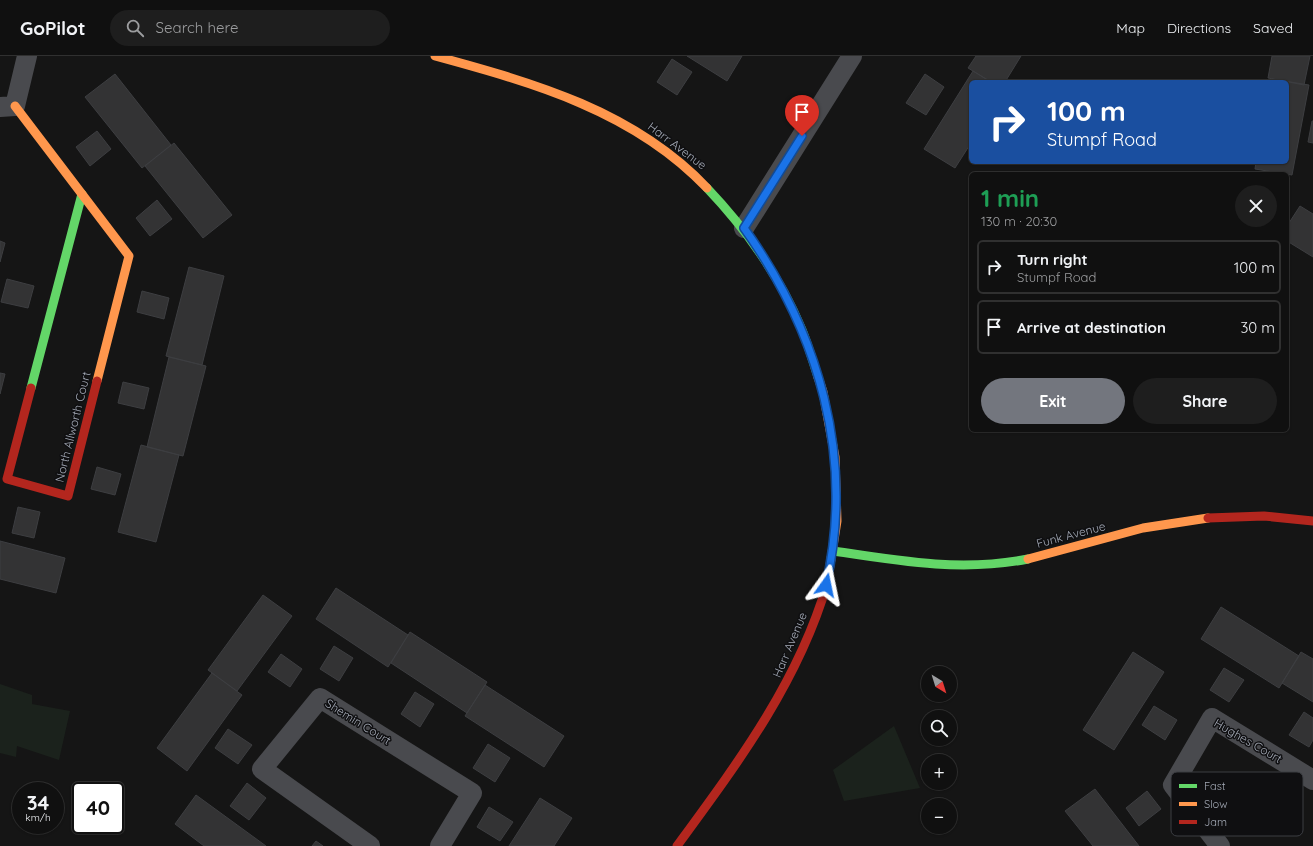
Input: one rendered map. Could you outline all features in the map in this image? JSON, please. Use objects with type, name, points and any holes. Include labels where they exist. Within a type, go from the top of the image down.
[{"type":"street","points":[[7,106],[27,56]]},
{"type":"street","name":"Harr Avenue","points":[[435,56],[536,83],[567,95],[606,113],[640,132],[689,168],[716,194],[744,228],[778,280],[801,326],[822,390],[832,440],[835,472],[836,524],[834,551],[826,585],[803,652],[787,684],[744,754],[677,846]]},
{"type":"street","points":[[744,228],[852,56]]},
{"type":"street","name":"North Allworth Court","points":[[7,106],[82,194],[129,256],[68,496],[7,479],[82,194]]},
{"type":"street","name":"Funk Avenue","points":[[834,551],[948,566],[999,564],[1073,548],[1118,534],[1172,521],[1224,515],[1262,515],[1313,520]]},
{"type":"street","name":"Shemin Court","points":[[370,846],[262,769],[320,698],[472,793],[440,846]]},
{"type":"street","name":"Hughes Court","points":[[1181,772],[1212,718],[1300,772]]},
{"type":"street","name":"Hughes Court","points":[[1303,774],[1313,780]]},
{"type":"street","name":"Hughes Court","points":[[1212,836],[1220,846]]},
{"type":"shaded area","points":[[0,684],[32,695],[32,704],[70,711],[59,760],[17,746],[16,757],[0,753]]},
{"type":"shaded area","points":[[894,726],[920,788],[844,801],[833,770]]},
{"type":"building","points":[[687,56],[742,56],[727,81]]},
{"type":"building","points":[[976,56],[1021,56],[1006,80],[988,80],[968,68]]},
{"type":"building","points":[[1272,56],[1310,56],[1304,85],[1289,82],[1289,80],[1268,78]]},
{"type":"building","points":[[672,59],[692,72],[677,95],[657,82]]},
{"type":"building","points":[[973,71],[988,80],[969,80],[969,146],[955,168],[924,149]]},
{"type":"building","points":[[115,74],[171,145],[142,168],[85,97]]},
{"type":"building","points":[[925,74],[944,87],[926,115],[906,103]]},
{"type":"building","points":[[1289,82],[1309,85],[1292,175],[1289,175],[1289,172],[1274,172],[1255,169],[1256,164],[1289,164]]},
{"type":"building","points":[[1313,121],[1313,143],[1308,142]]},
{"type":"building","points":[[97,131],[111,149],[90,166],[76,147]]},
{"type":"building","points":[[174,143],[232,215],[203,238],[145,166]]},
{"type":"building","points":[[157,200],[172,219],[150,236],[136,218]]},
{"type":"building","points":[[1300,206],[1313,214],[1313,257],[1289,242],[1289,223]]},
{"type":"building","points":[[0,241],[5,243],[0,262]]},
{"type":"building","points":[[189,267],[224,276],[202,365],[166,356]]},
{"type":"building","points":[[7,279],[34,286],[28,308],[1,302]]},
{"type":"building","points":[[142,291],[169,298],[164,319],[137,312]]},
{"type":"building","points":[[169,357],[206,366],[183,456],[147,447]]},
{"type":"building","points":[[0,373],[5,374],[0,394]]},
{"type":"building","points":[[123,382],[149,388],[144,409],[118,403]]},
{"type":"building","points":[[141,445],[179,455],[156,542],[118,532]]},
{"type":"building","points":[[97,467],[121,474],[115,495],[91,489]]},
{"type":"building","points":[[18,507],[40,512],[34,538],[12,533]]},
{"type":"building","points":[[0,541],[65,558],[56,593],[0,579]]},
{"type":"building","points":[[336,588],[408,635],[388,667],[316,619]]},
{"type":"building","points":[[263,595],[292,616],[237,691],[208,670]]},
{"type":"building","points":[[1221,607],[1299,656],[1279,688],[1201,639]]},
{"type":"building","points":[[410,632],[487,682],[467,713],[391,663]]},
{"type":"building","points":[[334,646],[353,658],[339,681],[320,669]]},
{"type":"building","points":[[1133,652],[1164,672],[1114,750],[1083,730]]},
{"type":"building","points":[[1301,652],[1313,659],[1313,702],[1282,683]]},
{"type":"building","points":[[281,654],[302,669],[290,687],[268,672]]},
{"type":"building","points":[[1224,668],[1244,680],[1229,702],[1210,690]]},
{"type":"building","points":[[212,673],[242,695],[187,771],[157,748]]},
{"type":"building","points":[[485,685],[564,736],[544,767],[465,716]]},
{"type":"building","points":[[415,692],[434,704],[420,727],[401,714]]},
{"type":"building","points":[[1154,706],[1177,720],[1165,740],[1142,725]]},
{"type":"building","points":[[1304,712],[1313,718],[1313,740],[1309,747],[1289,735]]},
{"type":"building","points":[[228,729],[252,745],[238,764],[215,748]]},
{"type":"building","points":[[488,744],[510,758],[495,782],[473,768]]},
{"type":"building","points":[[247,783],[266,798],[249,820],[230,806]]},
{"type":"building","points":[[1095,789],[1139,846],[1093,846],[1065,811]]},
{"type":"building","points":[[1147,791],[1161,809],[1139,826],[1126,808]]},
{"type":"building","points":[[196,795],[266,846],[204,846],[175,824]]},
{"type":"building","points":[[540,798],[572,818],[554,846],[509,846]]},
{"type":"building","points":[[489,807],[513,822],[500,841],[477,827]]},
{"type":"building","points":[[316,841],[323,846],[312,846]]},
{"type":"traffic: fast","points":[[707,188],[735,220],[761,254],[773,273],[802,330],[818,377]]},
{"type":"traffic: fast","points":[[31,388],[82,194]]},
{"type":"traffic: fast","points":[[834,551],[931,564],[955,565],[979,565],[1028,559]]},
{"type":"traffic: slow","points":[[435,56],[509,77],[581,103],[648,139],[678,161],[707,188]]},
{"type":"traffic: slow","points":[[15,106],[129,256],[97,381]]},
{"type":"traffic: slow","points":[[818,377],[823,392],[835,457],[837,521],[827,584]]},
{"type":"traffic: slow","points":[[1028,559],[1143,528],[1208,518]]},
{"type":"traffic: jam","points":[[31,388],[7,479],[68,496],[97,381]]},
{"type":"traffic: jam","points":[[1208,518],[1264,516],[1313,521]]},
{"type":"traffic: jam","points":[[677,846],[743,753],[783,689],[815,620],[827,584]]},
{"type":"route","points":[[802,136],[744,228],[778,280],[801,326],[828,413],[832,440],[837,500],[834,551],[826,585]]}]
